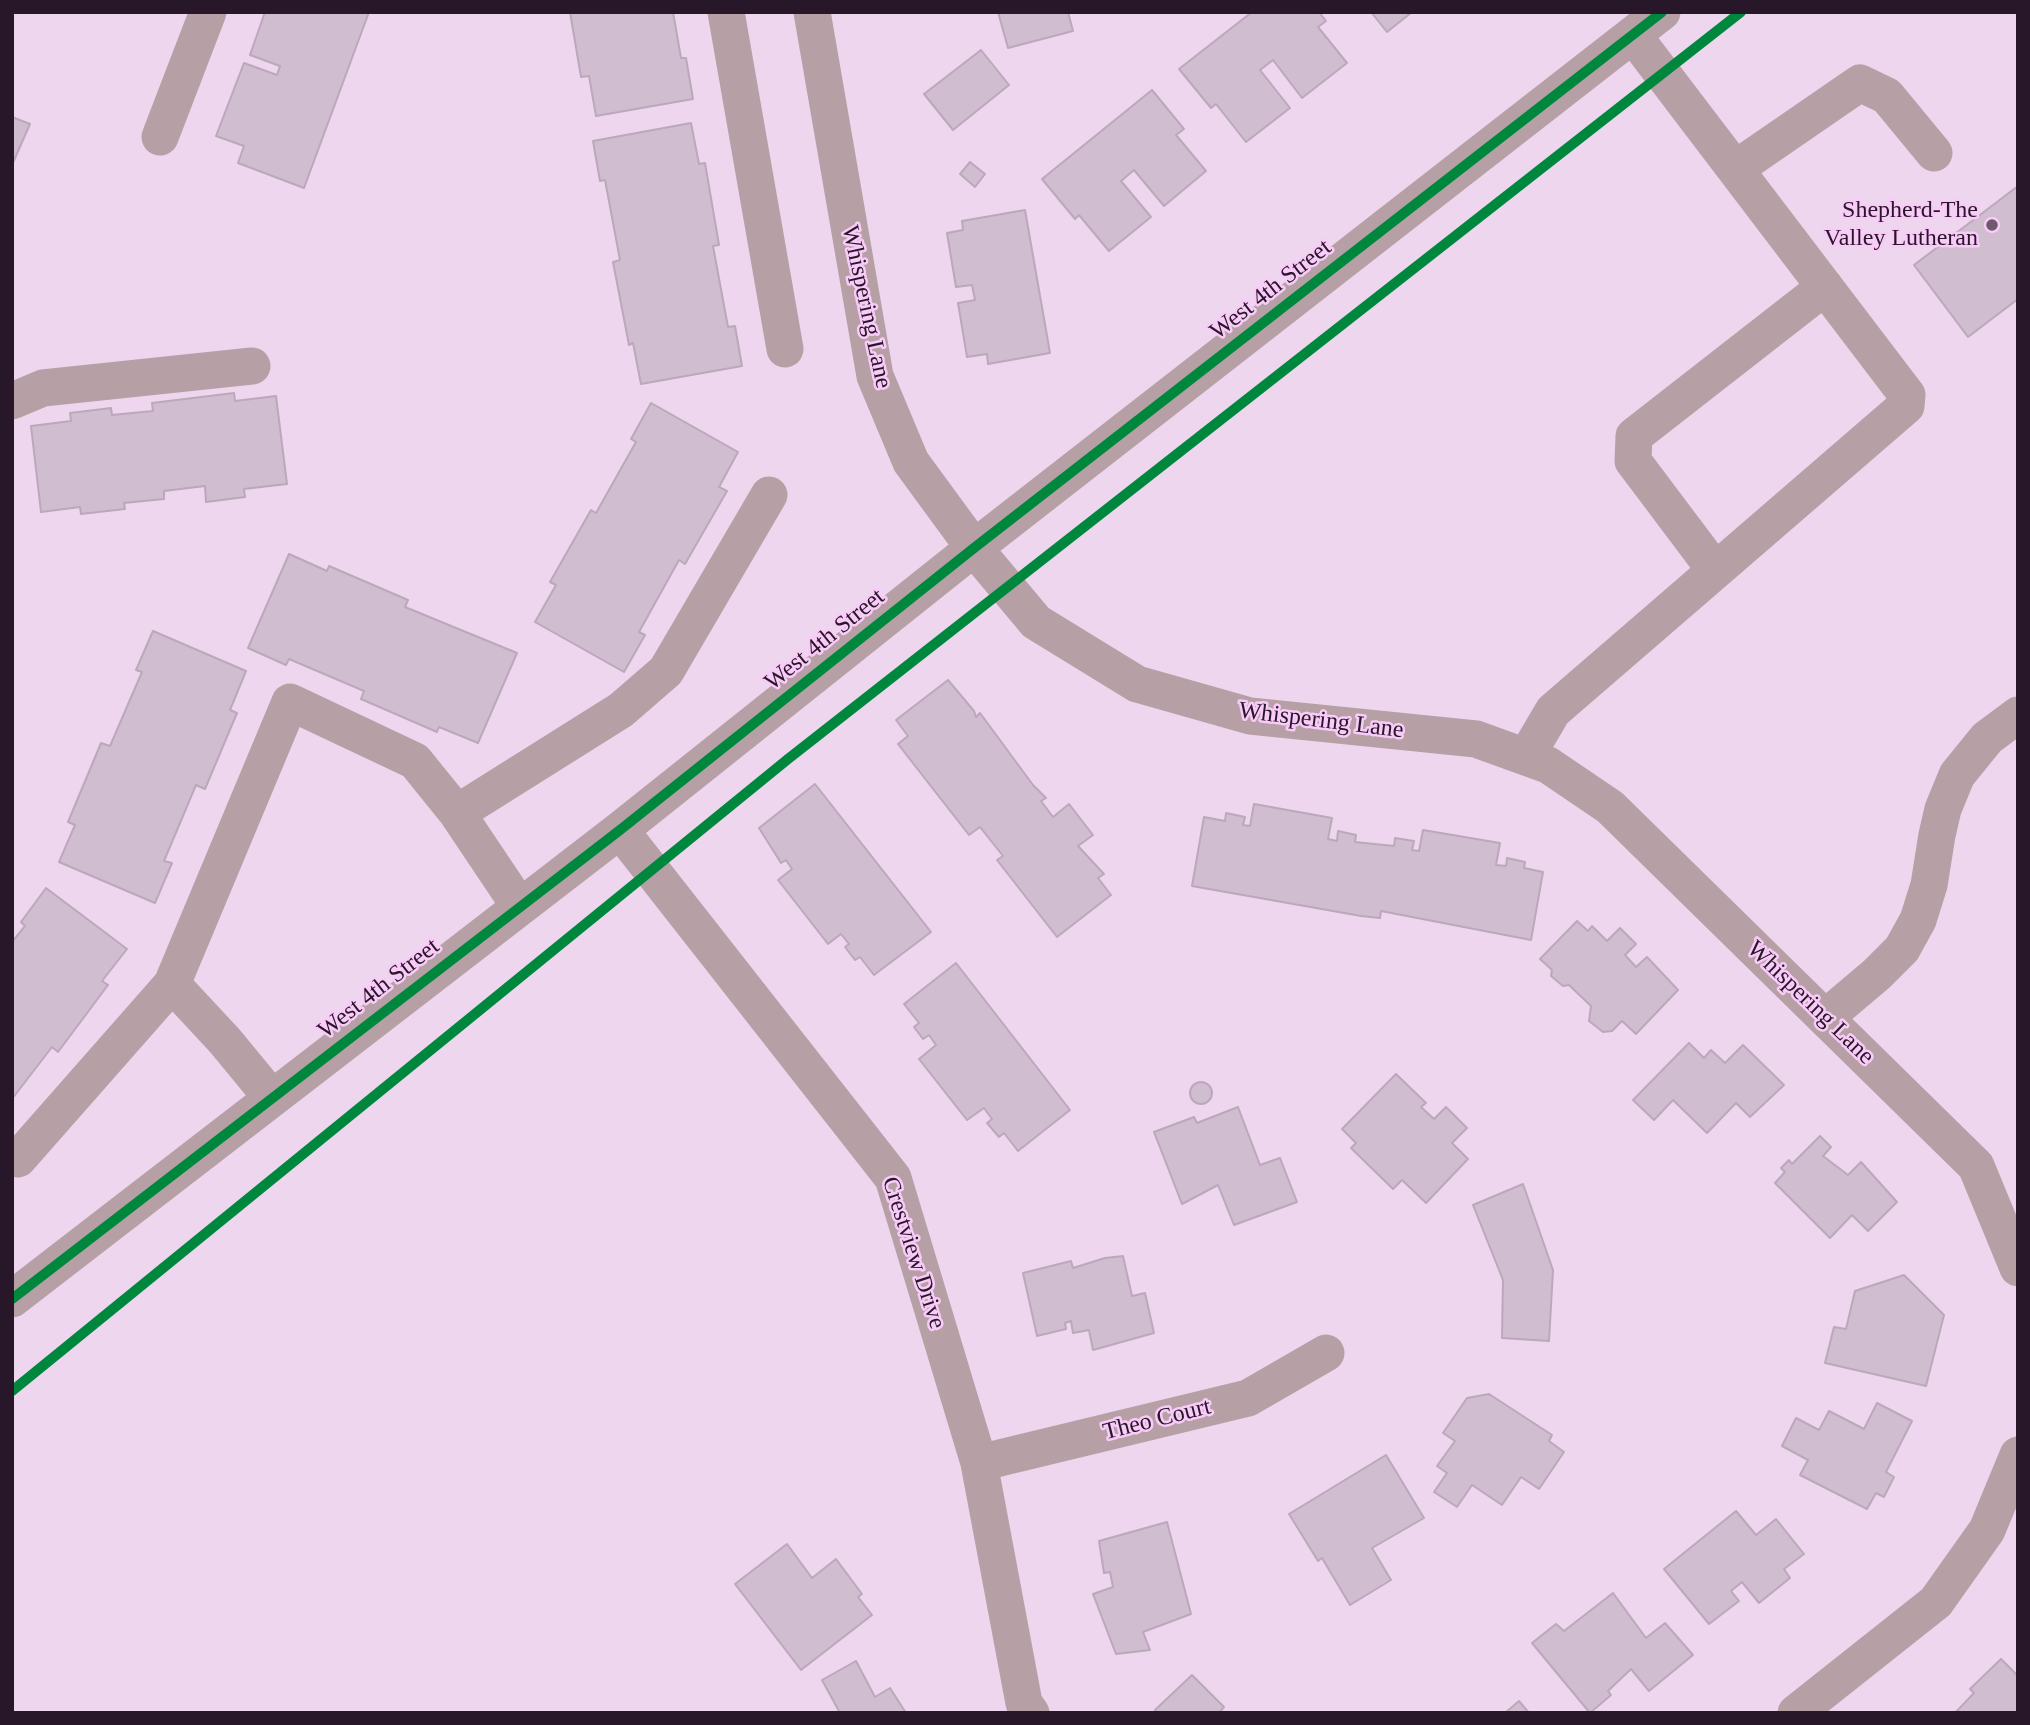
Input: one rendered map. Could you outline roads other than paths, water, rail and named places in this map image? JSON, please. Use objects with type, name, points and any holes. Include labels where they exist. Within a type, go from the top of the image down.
[{"type":"street","points":[[160,137],[208,12]]},
{"type":"street","points":[[726,12],[785,349]]},
{"type":"street","name":"Whispering Lane","points":[[812,12],[875,376],[911,461],[974,548],[1036,622],[1137,684],[1250,716],[1476,739],[1548,765],[1610,807],[1976,1166],[2015,1253]]},
{"type":"street","name":"West 4th Street","points":[[12,1299],[620,830],[974,548],[1662,12]]},
{"type":"street","points":[[1526,757],[1553,711],[1906,406],[1907,395],[1633,35]]},
{"type":"street","points":[[1735,169],[1860,83],[1886,96],[1934,153]]},
{"type":"street","points":[[1715,570],[1633,461],[1634,436],[1825,287]]},
{"type":"street","points":[[12,401],[43,388],[252,366]]},
{"type":"street","points":[[457,813],[621,710],[666,671],[769,495]]},
{"type":"street","points":[[18,1159],[173,984],[290,702],[415,761],[457,813],[520,906]]},
{"type":"street","points":[[1825,1018],[1902,949],[1918,920],[1929,885],[1937,835],[1957,775],[1987,738],[2018,715]]},
{"type":"street","name":"Crestview Drive","points":[[620,830],[893,1178],[979,1463],[1024,1703],[1031,1713]]},
{"type":"street","points":[[173,984],[272,1098]]},
{"type":"street","name":"Theo Court","points":[[979,1463],[1248,1398],[1326,1353]]},
{"type":"street","points":[[1796,1713],[1936,1602],[1987,1530],[2018,1455]]},
{"type":"place","name":"Shepherd-The Valley Lutheran","points":[[1992,225]]}]
